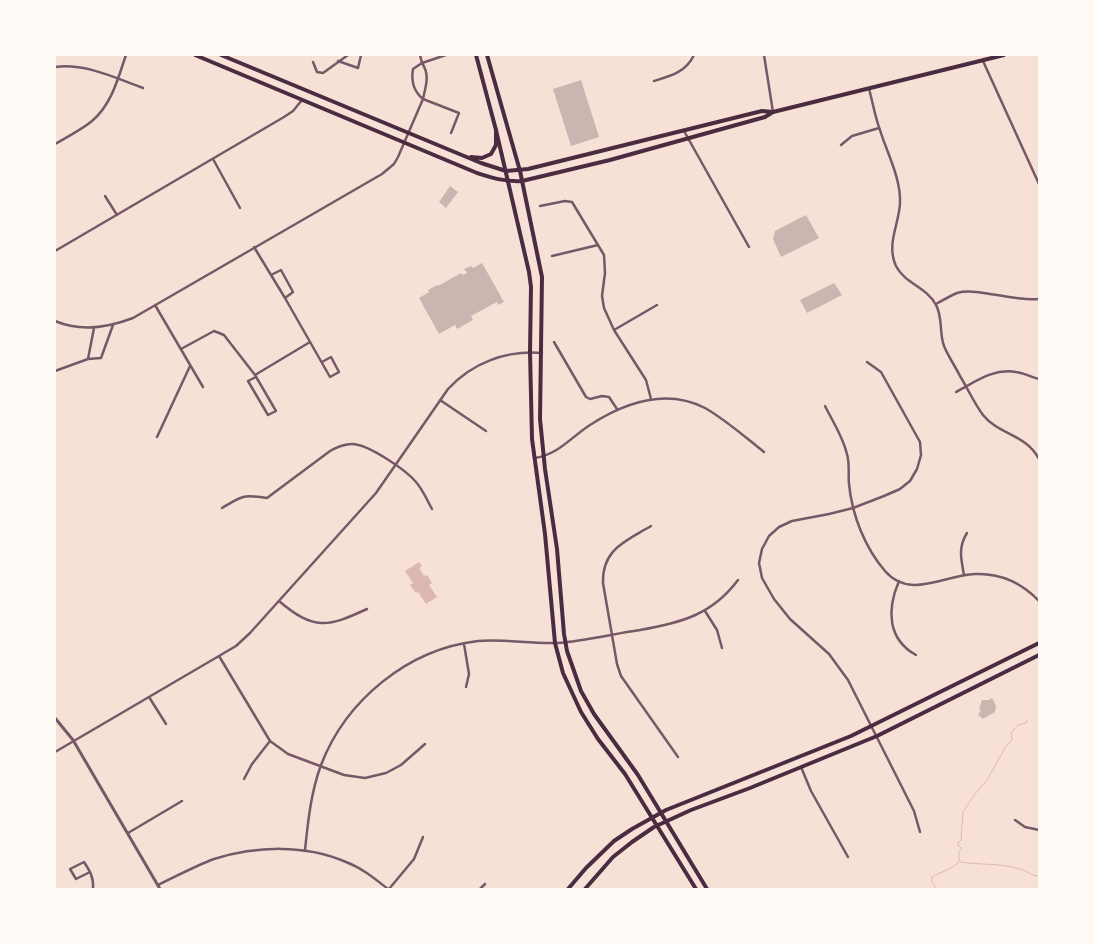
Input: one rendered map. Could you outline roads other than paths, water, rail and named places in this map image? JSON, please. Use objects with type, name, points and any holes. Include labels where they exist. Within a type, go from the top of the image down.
[{"type":"main road","points":[[195,55],[477,173],[509,182],[522,181],[610,160],[765,117],[773,112]]},
{"type":"main road","points":[[221,55],[462,155],[506,171],[520,170],[762,111],[773,112],[1004,55]]},
{"type":"main road","points":[[476,55],[509,182],[529,272],[531,293],[530,352],[533,459],[545,534],[555,643],[563,673],[580,712],[625,774],[696,889]]},
{"type":"main road","points":[[487,55],[520,170],[542,277],[540,405],[544,457],[557,549],[565,642],[577,680],[591,708],[638,775],[707,889]]},
{"type":"main road","points":[[462,155],[478,158],[488,156],[495,149],[496,130]]},
{"type":"main road","points":[[568,889],[586,868],[614,841],[626,832],[661,813],[707,793],[809,754],[872,726],[1039,643]]},
{"type":"main road","points":[[585,889],[613,857],[657,825],[877,736],[1039,655]]},
{"type":"street","points":[[55,144],[86,125],[101,112],[110,98],[126,55]]},
{"type":"street","points":[[313,62],[317,72],[323,73],[348,55]]},
{"type":"street","points":[[338,61],[358,68],[361,55]]},
{"type":"street","points":[[55,321],[68,326],[94,328],[113,325],[133,318],[382,174],[394,164],[423,99],[427,70],[422,63],[420,55]]},
{"type":"street","points":[[446,55],[422,63],[413,69],[412,74],[417,94],[423,99],[459,114],[451,133]]},
{"type":"street","points":[[654,81],[678,73],[694,55]]},
{"type":"street","points":[[764,55],[773,112]]},
{"type":"street","points":[[983,61],[1039,184]]},
{"type":"street","points":[[55,67],[78,66],[92,69],[143,88]]},
{"type":"street","points":[[870,89],[879,128],[899,188],[899,212],[892,241],[894,262],[905,278],[928,294],[936,304],[944,346],[966,386],[988,420],[1023,440],[1031,447],[1039,459]]},
{"type":"street","points":[[55,251],[284,117],[302,100]]},
{"type":"street","points":[[841,145],[852,136],[879,128]]},
{"type":"street","points":[[684,130],[686,138],[748,247]]},
{"type":"street","points":[[213,159],[240,208]]},
{"type":"street","points":[[105,196],[117,214]]},
{"type":"street","points":[[540,206],[565,201],[572,202],[604,255],[606,272],[602,296],[604,308],[614,330],[646,380],[651,399]]},
{"type":"street","points":[[552,256],[598,245]]},
{"type":"street","points":[[254,247],[330,377],[339,372],[331,357],[322,362]]},
{"type":"street","points":[[271,276],[281,270],[293,292],[284,298]]},
{"type":"street","points":[[936,304],[950,296],[968,292],[1012,299],[1039,299]]},
{"type":"street","points":[[155,305],[203,387]]},
{"type":"street","points":[[614,330],[657,305]]},
{"type":"street","points":[[55,371],[88,360],[101,358],[113,325]]},
{"type":"street","points":[[88,360],[94,328]]},
{"type":"street","points":[[181,349],[214,331],[224,335],[256,376],[276,410],[268,415],[248,381],[256,376],[310,342]]},
{"type":"street","points":[[554,342],[586,397],[590,399],[602,396],[609,397],[617,409]]},
{"type":"street","points":[[55,752],[241,642],[376,493],[440,400],[456,380],[478,365],[500,357],[530,352],[542,353]]},
{"type":"street","points":[[867,362],[881,372],[920,442],[921,455],[917,469],[910,481],[900,489],[853,508],[792,521],[779,527],[769,536],[762,549],[760,563],[762,578],[774,599],[790,619],[829,654],[838,666],[877,736],[914,811],[920,832]]},
{"type":"street","points":[[157,437],[190,366]]},
{"type":"street","points":[[956,392],[988,375],[1004,371],[1017,372],[1039,378]]},
{"type":"street","points":[[533,459],[556,452],[579,433],[617,409],[642,400],[651,399],[681,400],[703,407],[764,452]]},
{"type":"street","points":[[440,400],[486,431]]},
{"type":"street","points":[[825,406],[841,435],[848,456],[849,485],[853,508],[867,546],[885,572],[899,581],[916,585],[927,585],[964,575],[987,574],[1001,577],[1023,587],[1039,601]]},
{"type":"street","points":[[222,508],[240,497],[249,495],[266,498],[330,451],[341,445],[353,444],[364,446],[416,482],[432,509]]},
{"type":"street","points":[[651,526],[618,546],[608,556],[605,564],[604,583],[619,671],[625,683],[678,757]]},
{"type":"street","points":[[964,575],[960,549],[967,532]]},
{"type":"street","points":[[305,850],[313,793],[329,747],[342,725],[358,704],[397,671],[418,659],[443,649],[464,644],[495,640],[555,643],[672,624],[704,611],[722,598],[738,580]]},
{"type":"street","points":[[899,581],[891,606],[892,626],[902,645],[916,655]]},
{"type":"street","points":[[279,601],[300,617],[310,621],[326,623],[341,621],[366,609]]},
{"type":"street","points":[[704,611],[717,630],[722,648]]},
{"type":"street","points":[[464,644],[469,674],[466,687]]},
{"type":"street","points":[[218,656],[270,741],[288,754],[353,777],[376,777],[401,764],[425,744]]},
{"type":"street","points":[[149,697],[166,724]]},
{"type":"street","points":[[55,718],[73,740],[159,887],[199,865],[232,855],[271,849],[305,850],[328,855],[368,873],[389,889],[414,859],[424,837]]},
{"type":"street","points":[[244,779],[252,764],[270,741]]},
{"type":"street","points":[[801,767],[848,856]]},
{"type":"street","points":[[128,833],[182,801]]},
{"type":"street","points":[[1015,820],[1025,827],[1039,830]]},
{"type":"street","points":[[90,872],[76,879],[70,869],[84,862],[90,872],[94,882],[93,889]]},
{"type":"street","points":[[480,889],[485,884]]},
{"type":"waterway","points":[[937,889],[932,882],[932,877],[950,869],[959,862],[959,852],[962,848],[958,846],[958,843],[961,840],[963,812],[987,780],[1006,746],[1012,740],[1011,733],[1018,725],[1026,723],[1027,720]]},
{"type":"waterway","points":[[960,862],[1013,867],[1039,876]]}]
